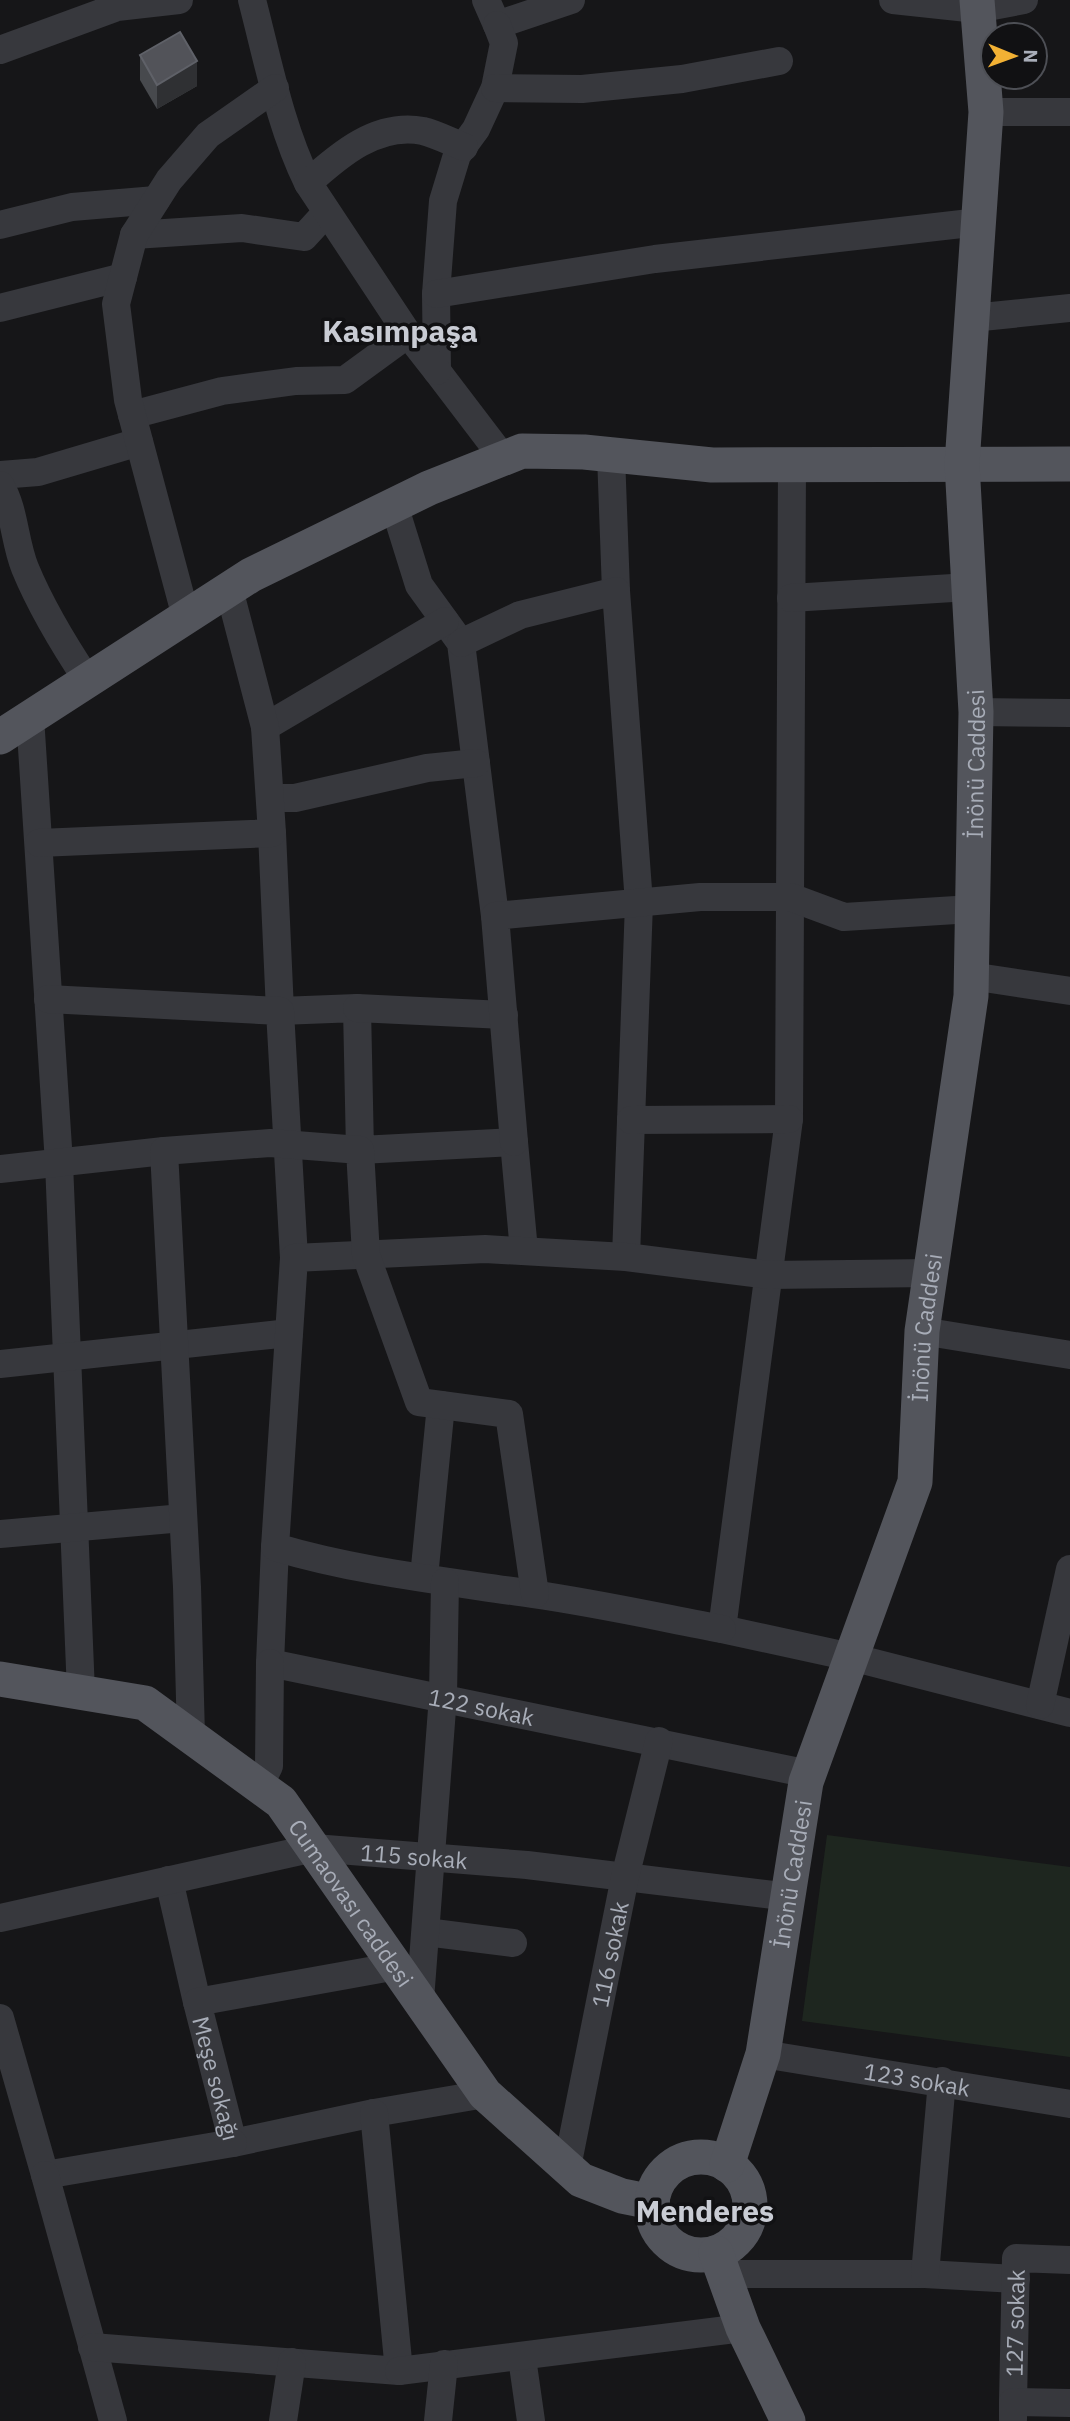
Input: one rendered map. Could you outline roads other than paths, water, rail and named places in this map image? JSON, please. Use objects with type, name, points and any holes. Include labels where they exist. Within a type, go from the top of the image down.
[{"type":"main road","name":"İnönü Caddesi","points":[[727,2165],[763,2054],[808,1774],[915,1482],[922,1331],[971,976],[976,712],[962,464],[986,111],[977,4]]},
{"type":"main road","points":[[0,737],[251,575],[394,505],[522,451],[611,455],[712,465],[1070,464]]},
{"type":"main road","name":"Cumaovası caddesi","points":[[0,1679],[145,1703],[281,1802],[485,2095],[581,2180],[622,2196],[652,2202]]},
{"type":"main road","points":[[721,2264],[685,2253],[671,2245],[660,2234],[653,2219],[652,2202],[656,2186],[666,2172],[679,2162],[695,2157],[712,2158],[727,2165],[740,2176],[748,2190],[748,2221],[721,2264],[743,2328],[788,2421]]},
{"type":"street","points":[[0,50],[117,7],[179,0]]},
{"type":"street","points":[[252,0],[297,161],[308,183],[408,334],[504,458]]},
{"type":"street","points":[[437,371],[436,294],[443,201],[457,155],[476,129],[495,89],[504,43],[491,13],[571,0]]},
{"type":"street","points":[[893,0],[977,4],[1024,0]]},
{"type":"street","points":[[495,89],[582,89],[682,79],[779,61]]},
{"type":"street","points":[[186,617],[132,415],[116,304],[134,235],[169,180],[208,135],[275,88]]},
{"type":"street","points":[[986,111],[1070,112]]},
{"type":"street","points":[[308,183],[339,155],[378,134],[422,131],[464,147]]},
{"type":"street","points":[[0,225],[72,207],[156,200]]},
{"type":"street","points":[[134,235],[242,228],[304,237],[326,213]]},
{"type":"street","points":[[436,294],[655,258],[979,222]]},
{"type":"street","points":[[0,308],[123,277]]},
{"type":"street","points":[[972,318],[1070,308]]},
{"type":"street","points":[[132,415],[222,391],[296,381],[345,380],[408,334]]},
{"type":"street","points":[[0,475],[38,472],[139,442]]},
{"type":"street","points":[[611,455],[615,591],[639,903],[626,1257]]},
{"type":"street","points":[[722,1629],[789,1119],[792,465]]},
{"type":"street","points":[[0,485],[6,496],[24,566],[61,639],[88,681]]},
{"type":"street","points":[[394,505],[419,585],[453,632],[476,763],[495,916],[524,1251]]},
{"type":"street","points":[[791,598],[969,587]]},
{"type":"street","points":[[229,589],[265,727],[294,1258],[275,1547],[269,1766],[259,1786]]},
{"type":"street","points":[[265,727],[453,632],[615,591]]},
{"type":"street","points":[[976,712],[1070,713]]},
{"type":"street","points":[[30,717],[59,1163],[81,1692]]},
{"type":"street","points":[[270,798],[295,799],[427,768],[476,763]]},
{"type":"street","points":[[39,843],[272,832]]},
{"type":"street","points":[[495,916],[700,897],[790,897],[844,917],[972,909]]},
{"type":"street","points":[[971,976],[1070,991]]},
{"type":"street","points":[[48,999],[280,1012],[357,1008],[504,1015]]},
{"type":"street","points":[[357,1008],[360,1150],[366,1255],[419,1402],[509,1414],[536,1594]]},
{"type":"street","points":[[631,1120],[789,1119]]},
{"type":"street","points":[[0,1169],[164,1151],[288,1144],[360,1150],[514,1142]]},
{"type":"street","points":[[164,1151],[191,1736]]},
{"type":"street","points":[[294,1258],[485,1249],[626,1257],[769,1275],[930,1273]]},
{"type":"street","points":[[922,1331],[1070,1355]]},
{"type":"street","points":[[0,1364],[289,1333]]},
{"type":"street","points":[[420,2000],[443,1696],[434,1579],[441,1405]]},
{"type":"street","points":[[0,1534],[183,1518]]},
{"type":"street","points":[[275,1547],[303,1555],[536,1594],[722,1629],[852,1657],[1070,1713]]},
{"type":"street","points":[[1040,1705],[1070,1569]]},
{"type":"street","name":"122 sokak","points":[[270,1663],[443,1696],[808,1774]]},
{"type":"street","name":"116 sokak","points":[[567,2167],[625,1877],[659,1741]]},
{"type":"street","name":"115 sokak","points":[[0,1917],[314,1849],[625,1877],[790,1897]]},
{"type":"street","points":[[169,1880],[197,2002]]},
{"type":"street","points":[[426,1931],[513,1943]]},
{"type":"street","name":"Meşe sokağı","points":[[397,1966],[197,2002],[233,2143],[374,2113],[485,2095]]},
{"type":"street","points":[[0,2018],[113,2421]]},
{"type":"street","name":"123 sokak","points":[[763,2054],[942,2081],[1070,2104]]},
{"type":"street","points":[[925,2274],[942,2081]]},
{"type":"street","points":[[374,2113],[399,2371]]},
{"type":"street","points":[[45,2175],[233,2143]]},
{"type":"street","name":"127 sokak","points":[[1013,2411],[1016,2258],[1070,2260]]},
{"type":"street","points":[[721,2264],[1016,2279]]},
{"type":"street","points":[[92,2347],[399,2371],[444,2364],[522,2358],[743,2328]]},
{"type":"street","points":[[522,2358],[531,2421]]},
{"type":"street","points":[[283,2421],[292,2362]]},
{"type":"street","points":[[438,2421],[444,2364]]},
{"type":"street","points":[[1013,2411],[1070,2403]]},
{"type":"district","name":"Kasımpaşa","points":[[400,330]]},
{"type":"district","name":"Menderes","points":[[705,2210]]}]
